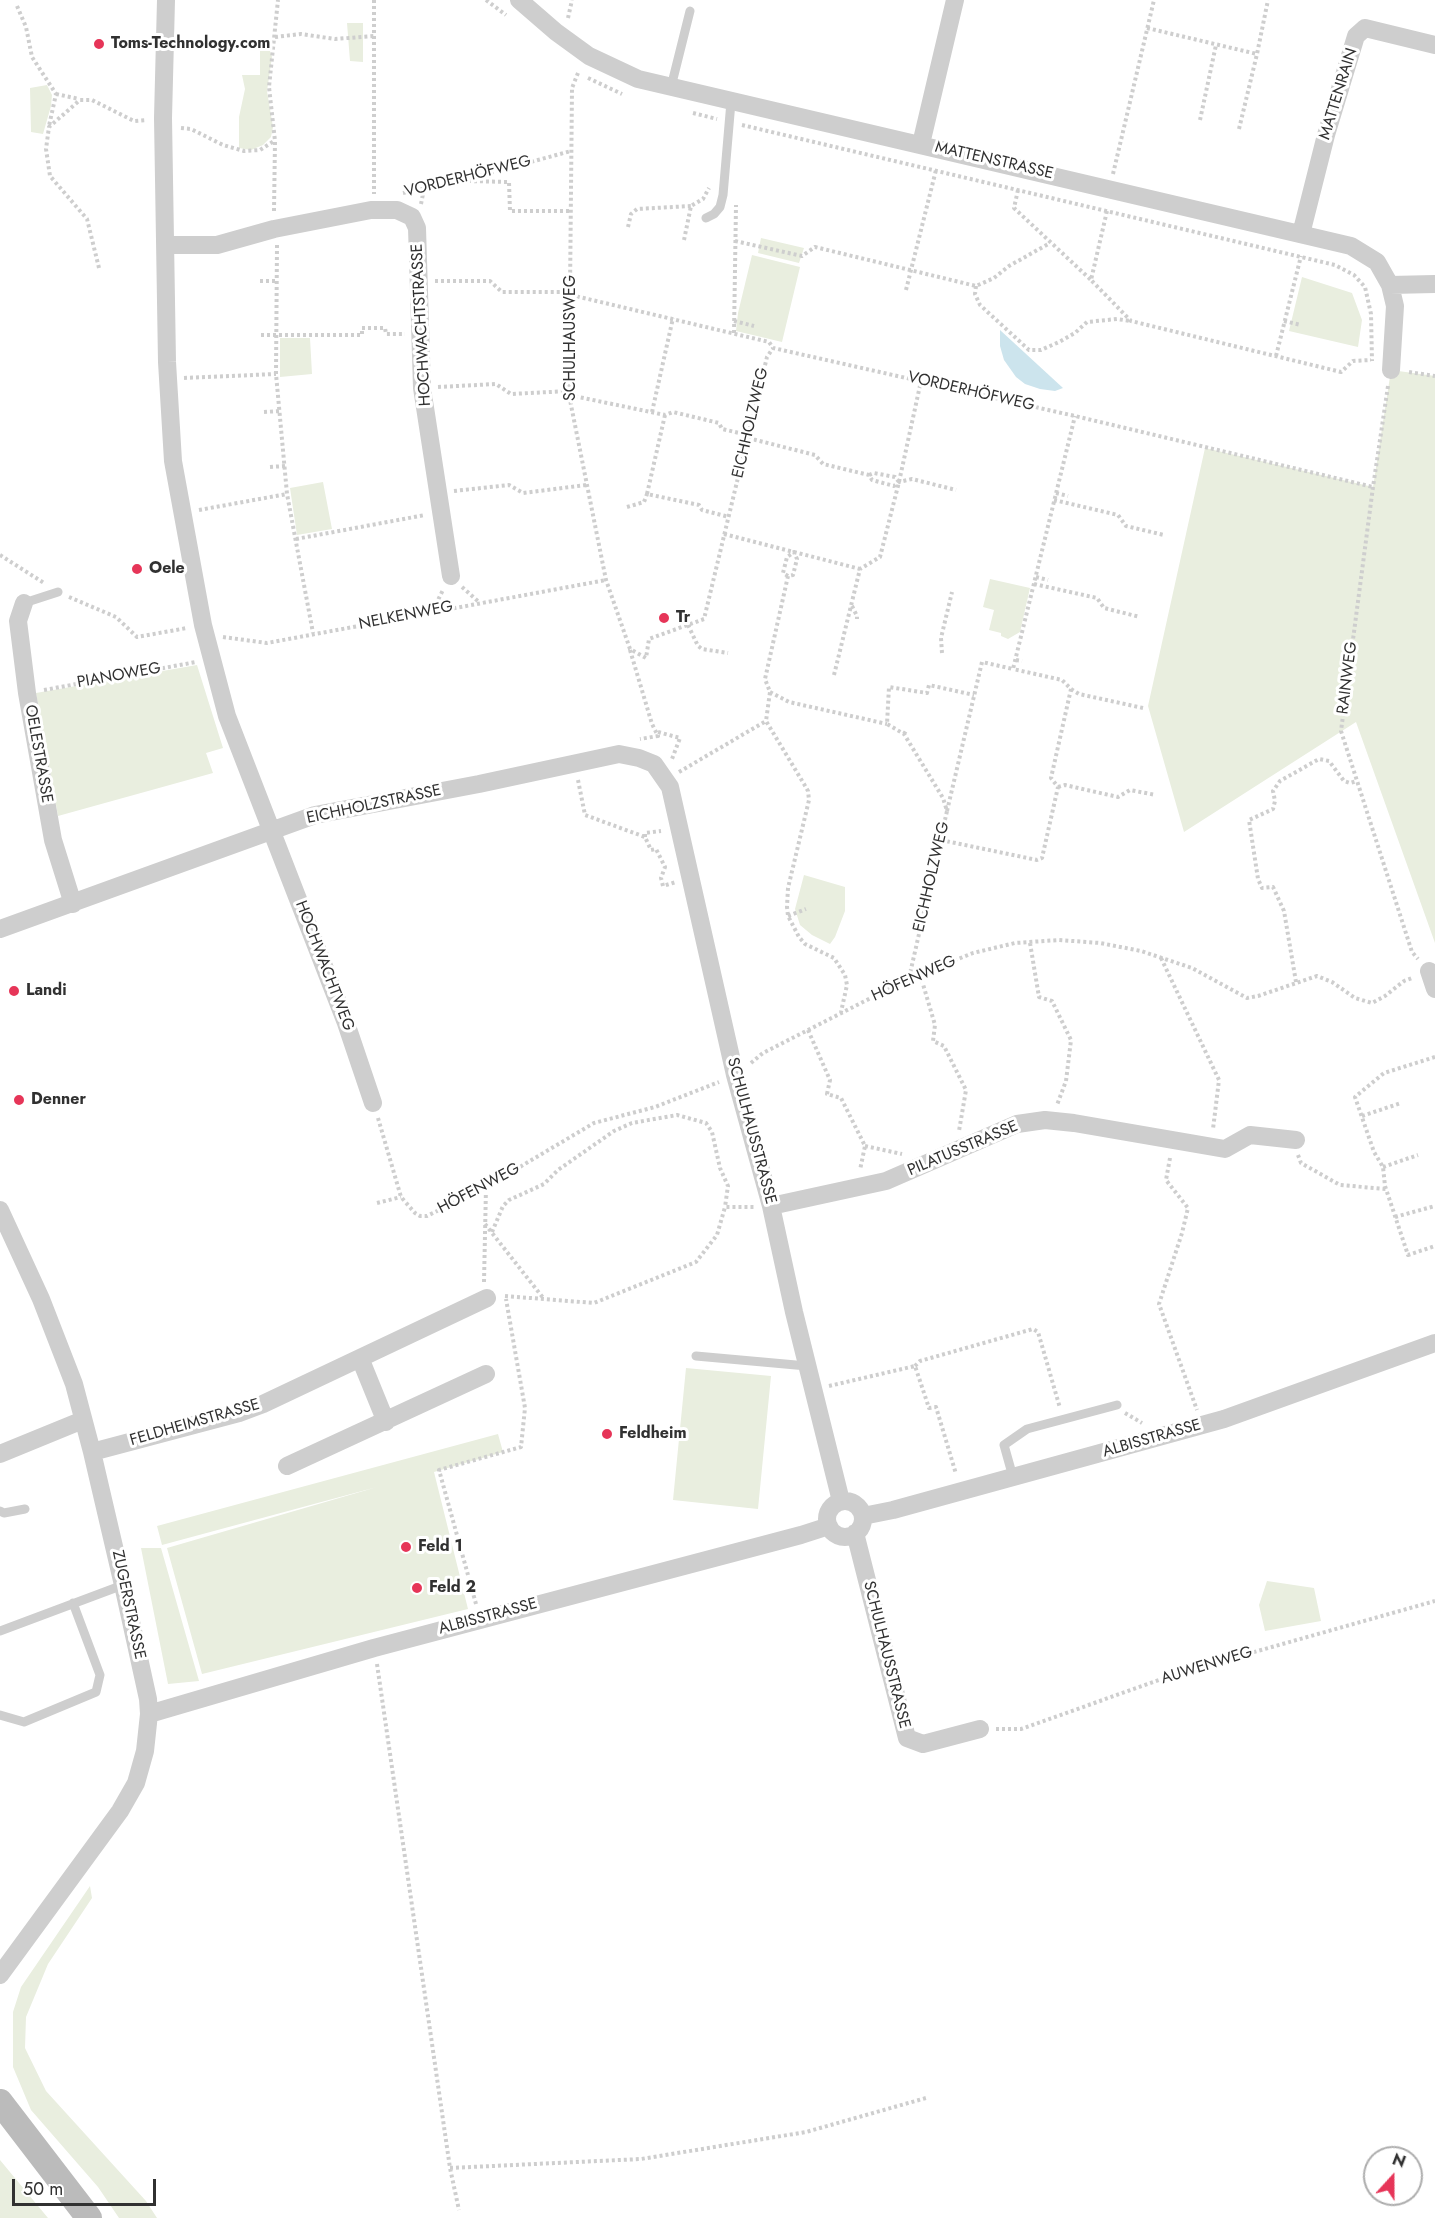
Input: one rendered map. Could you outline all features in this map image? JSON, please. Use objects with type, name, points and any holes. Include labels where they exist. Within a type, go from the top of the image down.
[{"type":"street","points":[[166,0],[163,122],[168,379],[173,461],[204,630],[227,716],[271,831]]},
{"type":"street","name":"MATTENSTRASSE","points":[[519,0],[556,32],[589,56],[638,79],[1351,246],[1377,262],[1390,285],[1395,306],[1391,370]]},
{"type":"street","points":[[921,144],[955,0]]},
{"type":"street","name":"MATTENRAIN","points":[[1300,234],[1326,135],[1356,36],[1365,28],[1435,45]]},
{"type":"street","name":"HOCHWACHTSTRASSE","points":[[166,245],[217,245],[373,205],[397,210],[412,217],[417,228],[422,388],[451,576]]},
{"type":"street","points":[[1390,285],[1435,284]]},
{"type":"street","name":"OELESTRASSE","points":[[24,603],[18,621],[27,693],[53,840],[73,903]]},
{"type":"street","name":"EICHHOLZSTRASSE","points":[[0,929],[315,815],[619,754],[654,764]]},
{"type":"street","name":"SCHULHAUSSTRASSE","points":[[654,764],[670,787],[735,1075],[771,1206],[807,1366],[841,1501]]},
{"type":"street","name":"HOCHWACHTWEG","points":[[271,831],[346,1023],[373,1103]]},
{"type":"street","name":"PILATUSSTRASSE","points":[[771,1206],[886,1181],[1017,1124],[1052,1121],[1074,1123],[1225,1149],[1250,1135],[1296,1140]]},
{"type":"street","name":"ZUGERSTRASSE","points":[[0,1210],[41,1299],[74,1384],[123,1586],[148,1699],[149,1714],[145,1751],[136,1783],[120,1811],[0,1975]]},
{"type":"street","name":"FELDHEIMSTRASSE","points":[[92,1452],[239,1413],[263,1404],[487,1298]]},
{"type":"street","name":"ALBISSTRASSE","points":[[863,1516],[961,1492],[1202,1425],[1435,1343]]},
{"type":"street","points":[[360,1358],[386,1422]]},
{"type":"street","points":[[287,1466],[486,1374]]},
{"type":"street","points":[[0,1454],[83,1420]]},
{"type":"street","points":[[841,1501],[854,1503],[859,1507],[863,1516],[862,1526],[855,1533],[845,1537],[838,1536],[829,1526],[827,1518],[834,1504],[841,1501]]},
{"type":"street","name":"ALBISSTRASSE","points":[[149,1714],[374,1648],[829,1526]]},
{"type":"street","name":"SCHULHAUSSTRASSE","points":[[855,1533],[907,1738],[923,1744],[980,1729]]},
{"type":"street","points":[[0,2102],[89,2218]]},
{"type":"lane","points":[[671,87],[690,11]]},
{"type":"lane","points":[[706,219],[720,207],[731,122],[731,102]]},
{"type":"lane","points":[[24,603],[58,592]]},
{"type":"lane","points":[[696,1356],[807,1366]]},
{"type":"lane","points":[[1013,1477],[1004,1445],[1027,1429],[1115,1405]]},
{"type":"lane","points":[[0,1511],[4,1513],[25,1509]]},
{"type":"lane","points":[[0,1631],[123,1586]]},
{"type":"lane","points":[[0,1715],[24,1722],[96,1692],[100,1675],[74,1604]]},
{"type":"path","points":[[278,0],[268,87],[275,141],[276,374],[287,494],[314,633]]},
{"type":"path","points":[[373,205],[374,0]]},
{"type":"path","points":[[1110,189],[1154,0]]},
{"type":"path","points":[[1239,129],[1268,0]]},
{"type":"path","points":[[17,6],[26,27],[32,57],[56,94],[46,149],[50,176],[87,219],[99,268]]},
{"type":"path","points":[[1147,28],[1257,54]]},
{"type":"path","points":[[275,37],[301,34],[335,39],[374,36]]},
{"type":"path","points":[[1200,120],[1216,45]]},
{"type":"path","name":"SCHULHAUSWEG","points":[[627,95],[578,73],[572,88],[569,393],[606,580],[630,649],[652,724],[658,732]]},
{"type":"path","points":[[56,94],[92,100],[134,121],[163,122],[190,129],[223,145],[244,151],[260,150],[275,141]]},
{"type":"path","points":[[49,127],[80,99]]},
{"type":"path","points":[[688,112],[1335,265],[1354,275],[1365,287],[1371,314],[1371,360],[1377,367],[1435,376]]},
{"type":"path","name":"VORDERHÖFWEG","points":[[373,205],[571,151]]},
{"type":"path","points":[[906,290],[936,170]]},
{"type":"path","points":[[461,181],[509,182],[510,211],[571,211]]},
{"type":"path","points":[[628,227],[632,214],[637,209],[691,206],[703,199],[710,182]]},
{"type":"path","points":[[1018,190],[1014,208],[1131,321]]},
{"type":"path","points":[[684,240],[691,206]]},
{"type":"path","points":[[1091,280],[1107,211]]},
{"type":"path","points":[[734,333],[736,217]]},
{"type":"path","points":[[735,241],[802,256],[815,247],[976,286],[994,278],[1009,266],[1050,243]]},
{"type":"path","points":[[1276,356],[1301,256]]},
{"type":"path","points":[[260,281],[277,281]]},
{"type":"path","name":"VORDERHÖFWEG","points":[[430,281],[490,281],[502,292],[571,294],[769,342],[773,348],[1075,416],[1373,487]]},
{"type":"path","points":[[976,286],[975,294],[980,305],[1029,350],[1041,350],[1050,346],[1075,333],[1087,322],[1117,319],[1341,372],[1353,361],[1371,360]]},
{"type":"path","points":[[652,412],[673,318]]},
{"type":"path","points":[[734,321],[754,326]]},
{"type":"path","points":[[1284,321],[1301,325]]},
{"type":"path","points":[[261,335],[362,334],[362,328],[385,328],[386,334],[420,333]]},
{"type":"path","name":"EICHHOLZWEG","points":[[630,649],[646,658],[650,639],[704,619],[767,357],[773,348]]},
{"type":"path","name":"RAINWEG","points":[[1391,370],[1341,731],[1412,952],[1432,980]]},
{"type":"path","points":[[168,379],[276,374]]},
{"type":"path","points":[[834,675],[860,569],[880,557],[921,381]]},
{"type":"path","points":[[422,388],[496,384],[511,394],[569,393],[665,415],[673,412],[719,423],[722,429],[814,454],[823,464],[869,475],[874,472],[895,477],[899,482]]},
{"type":"path","points":[[264,412],[280,411]]},
{"type":"path","points":[[627,507],[645,502],[665,415]]},
{"type":"path","points":[[1013,669],[1075,416]]},
{"type":"path","points":[[270,467],[285,466]]},
{"type":"path","points":[[869,475],[872,480],[894,486],[899,482],[912,479],[956,490]]},
{"type":"path","points":[[438,493],[509,485],[523,494],[586,485]]},
{"type":"path","points":[[1056,493],[1068,496]]},
{"type":"path","points":[[182,513],[287,494]]},
{"type":"path","points":[[647,494],[699,505],[702,510],[729,517]]},
{"type":"path","points":[[1054,500],[1118,515],[1126,526],[1164,535]]},
{"type":"path","points":[[296,539],[441,512]]},
{"type":"path","points":[[724,534],[860,569]]},
{"type":"path","points":[[788,576],[793,574],[797,559],[794,552]]},
{"type":"path","points":[[788,576],[783,573],[787,557],[794,552]]},
{"type":"path","points":[[0,555],[58,592]]},
{"type":"path","points":[[788,576],[765,679],[770,692],[766,721],[808,791],[809,800],[788,888],[788,915],[805,944],[834,958],[840,965],[847,985],[841,1013]]},
{"type":"path","points":[[1036,577],[1048,580]]},
{"type":"path","name":"NELKENWEG","points":[[58,592],[116,617],[137,637],[204,630],[267,643],[606,580]]},
{"type":"path","points":[[1034,584],[1097,598],[1104,608],[1140,617]]},
{"type":"path","points":[[942,653],[941,638],[952,592]]},
{"type":"path","points":[[851,606],[857,616],[856,619]]},
{"type":"path","points":[[688,625],[698,646],[702,649],[728,653]]},
{"type":"path","name":"PIANOWEG","points":[[27,693],[212,659]]},
{"type":"path","points":[[1016,660],[1022,662]]},
{"type":"path","points":[[947,811],[982,662],[1062,680],[1079,694],[1143,708]]},
{"type":"path","points":[[887,724],[889,687],[927,693],[929,685],[975,695]]},
{"type":"path","name":"EICHHOLZWEG","points":[[940,840],[1037,860],[1042,858],[1058,787],[1051,778],[1071,689]]},
{"type":"path","name":"EICHHOLZWEG","points":[[770,692],[789,702],[887,724],[904,734],[943,798],[947,811],[909,979]]},
{"type":"path","points":[[632,741],[658,736],[658,732],[680,738],[671,759],[678,773],[766,721]]},
{"type":"path","points":[[904,734],[907,729]]},
{"type":"path","points":[[786,755],[791,752]]},
{"type":"path","points":[[1296,982],[1284,912],[1273,887],[1263,888],[1258,879],[1250,820],[1274,809],[1273,791],[1280,781],[1320,759],[1329,761],[1344,781],[1350,783],[1357,781]]},
{"type":"path","points":[[575,764],[585,814],[645,837],[651,850],[656,849],[665,867],[661,878],[663,886],[691,877]]},
{"type":"path","points":[[1058,787],[1065,785],[1118,796],[1130,790],[1156,795]]},
{"type":"path","points":[[788,915],[806,909]]},
{"type":"path","name":"HÖFENWEG","points":[[401,1197],[420,1216],[427,1216],[486,1187],[594,1123],[655,1107],[735,1075],[763,1053],[909,979],[973,953],[1015,943],[1059,940],[1100,943],[1141,951],[1192,968],[1247,998],[1310,977],[1323,978],[1355,998],[1372,1003],[1404,981],[1432,980]]},
{"type":"path","points":[[1030,943],[1039,997],[1052,1001],[1071,1040],[1066,1081],[1052,1121]]},
{"type":"path","points":[[1161,958],[1219,1080],[1213,1148]]},
{"type":"path","points":[[920,974],[935,1025],[933,1041],[944,1046],[966,1090],[956,1151]]},
{"type":"path","points":[[808,1030],[830,1080],[827,1094],[841,1098],[865,1146],[856,1188]]},
{"type":"path","points":[[1435,1057],[1383,1073],[1355,1097],[1374,1152],[1383,1167],[1386,1189],[1408,1255],[1435,1246]]},
{"type":"path","points":[[373,1103],[401,1197],[377,1203]]},
{"type":"path","points":[[1362,1116],[1401,1103]]},
{"type":"path","points":[[487,1298],[506,1296],[594,1303],[696,1262],[717,1235],[728,1186],[720,1168],[712,1131],[706,1123],[677,1115],[632,1123],[614,1131],[558,1170],[544,1185],[509,1200],[503,1206],[492,1232]]},
{"type":"path","points":[[1173,1140],[1166,1180],[1188,1208],[1160,1304],[1202,1425]]},
{"type":"path","points":[[865,1146],[909,1155],[915,1168]]},
{"type":"path","points":[[1383,1167],[1418,1155]]},
{"type":"path","points":[[1301,1163],[1340,1185],[1386,1189]]},
{"type":"path","points":[[483,1274],[486,1187]]},
{"type":"path","points":[[725,1207],[771,1206]]},
{"type":"path","points":[[1395,1217],[1435,1206]]},
{"type":"path","points":[[484,1223],[544,1299]]},
{"type":"path","points":[[480,1620],[439,1470],[521,1447],[525,1408],[506,1296]]},
{"type":"path","points":[[813,1390],[915,1365],[920,1361],[1033,1329],[1038,1332],[1063,1418]]},
{"type":"path","points":[[915,1365],[928,1408],[936,1407],[961,1492]]},
{"type":"path","points":[[1115,1405],[1163,1436]]},
{"type":"path","name":"AUWENWEG","points":[[980,1729],[1021,1730],[1176,1674],[1435,1602]]},
{"type":"path","points":[[374,1648],[450,2168],[459,2210]]},
{"type":"path","points":[[450,2168],[641,2159],[806,2132],[926,2098]]},
{"type":"shaded area","points":[[347,23],[363,23],[363,62],[350,61]]},
{"type":"shaded area","points":[[260,49],[270,51],[272,57],[267,91],[273,127],[271,137],[263,145],[251,150],[239,148],[239,117],[245,89],[242,75],[260,75]]},
{"type":"shaded area","points":[[47,85],[52,95],[43,134],[31,132],[30,88]]},
{"type":"shaded area","points":[[761,238],[804,248],[799,263],[758,253]]},
{"type":"shaded area","points":[[752,255],[800,267],[782,342],[736,331]]},
{"type":"shaded area","points":[[1302,277],[1352,293],[1362,320],[1358,347],[1289,331]]},
{"type":"shaded area","points":[[280,338],[310,338],[312,374],[280,377]]},
{"type":"shaded area","points":[[1391,370],[1435,376],[1435,943],[1356,722],[1184,832],[1148,706],[1205,448],[1373,487]]},
{"type":"shaded area","points":[[323,482],[332,529],[297,535],[290,488]]},
{"type":"shaded area","points":[[990,579],[1030,588],[1020,632],[1008,639],[1001,636],[1001,633],[989,630],[994,610],[983,607]]},
{"type":"shaded area","points":[[197,665],[223,748],[206,753],[213,773],[58,816],[36,693]]},
{"type":"shaded area","points":[[804,875],[845,887],[845,911],[830,944],[812,935],[800,925],[795,909]]},
{"type":"shaded area","points":[[686,1368],[771,1376],[758,1509],[673,1500]]},
{"type":"shaded area","points":[[498,1434],[503,1452],[434,1472],[468,1609],[202,1674],[167,1548],[377,1487],[162,1545],[157,1526]]},
{"type":"shaded area","points":[[141,1548],[161,1548],[199,1681],[168,1684]]},
{"type":"shaded area","points":[[1267,1581],[1314,1588],[1321,1621],[1265,1631],[1259,1605]]},
{"type":"shaded area","points":[[90,1886],[92,1898],[48,1964],[26,2017],[25,2048],[46,2091],[146,2201],[157,2218],[119,2218],[98,2187],[31,2110],[13,2067],[13,2012],[21,1987]]},
{"type":"shaded area","points":[[0,2160],[48,2218],[0,2218]]},
{"type":"water","points":[[1000,330],[1063,388],[1055,391],[1040,389],[1025,384],[1016,377],[1004,360],[1000,346]]},
{"type":"place","name":"Toms-Technology.com","points":[[99,44]]},
{"type":"place","name":"Oele","points":[[137,569]]},
{"type":"place","name":"Tr","points":[[664,618]]},
{"type":"place","name":"Landi","points":[[14,991]]},
{"type":"place","name":"Denner","points":[[19,1100]]},
{"type":"place","name":"Feldheim","points":[[607,1434]]},
{"type":"place","name":"Feld 1","points":[[406,1547]]},
{"type":"place","name":"Feld 2","points":[[417,1588]]}]
